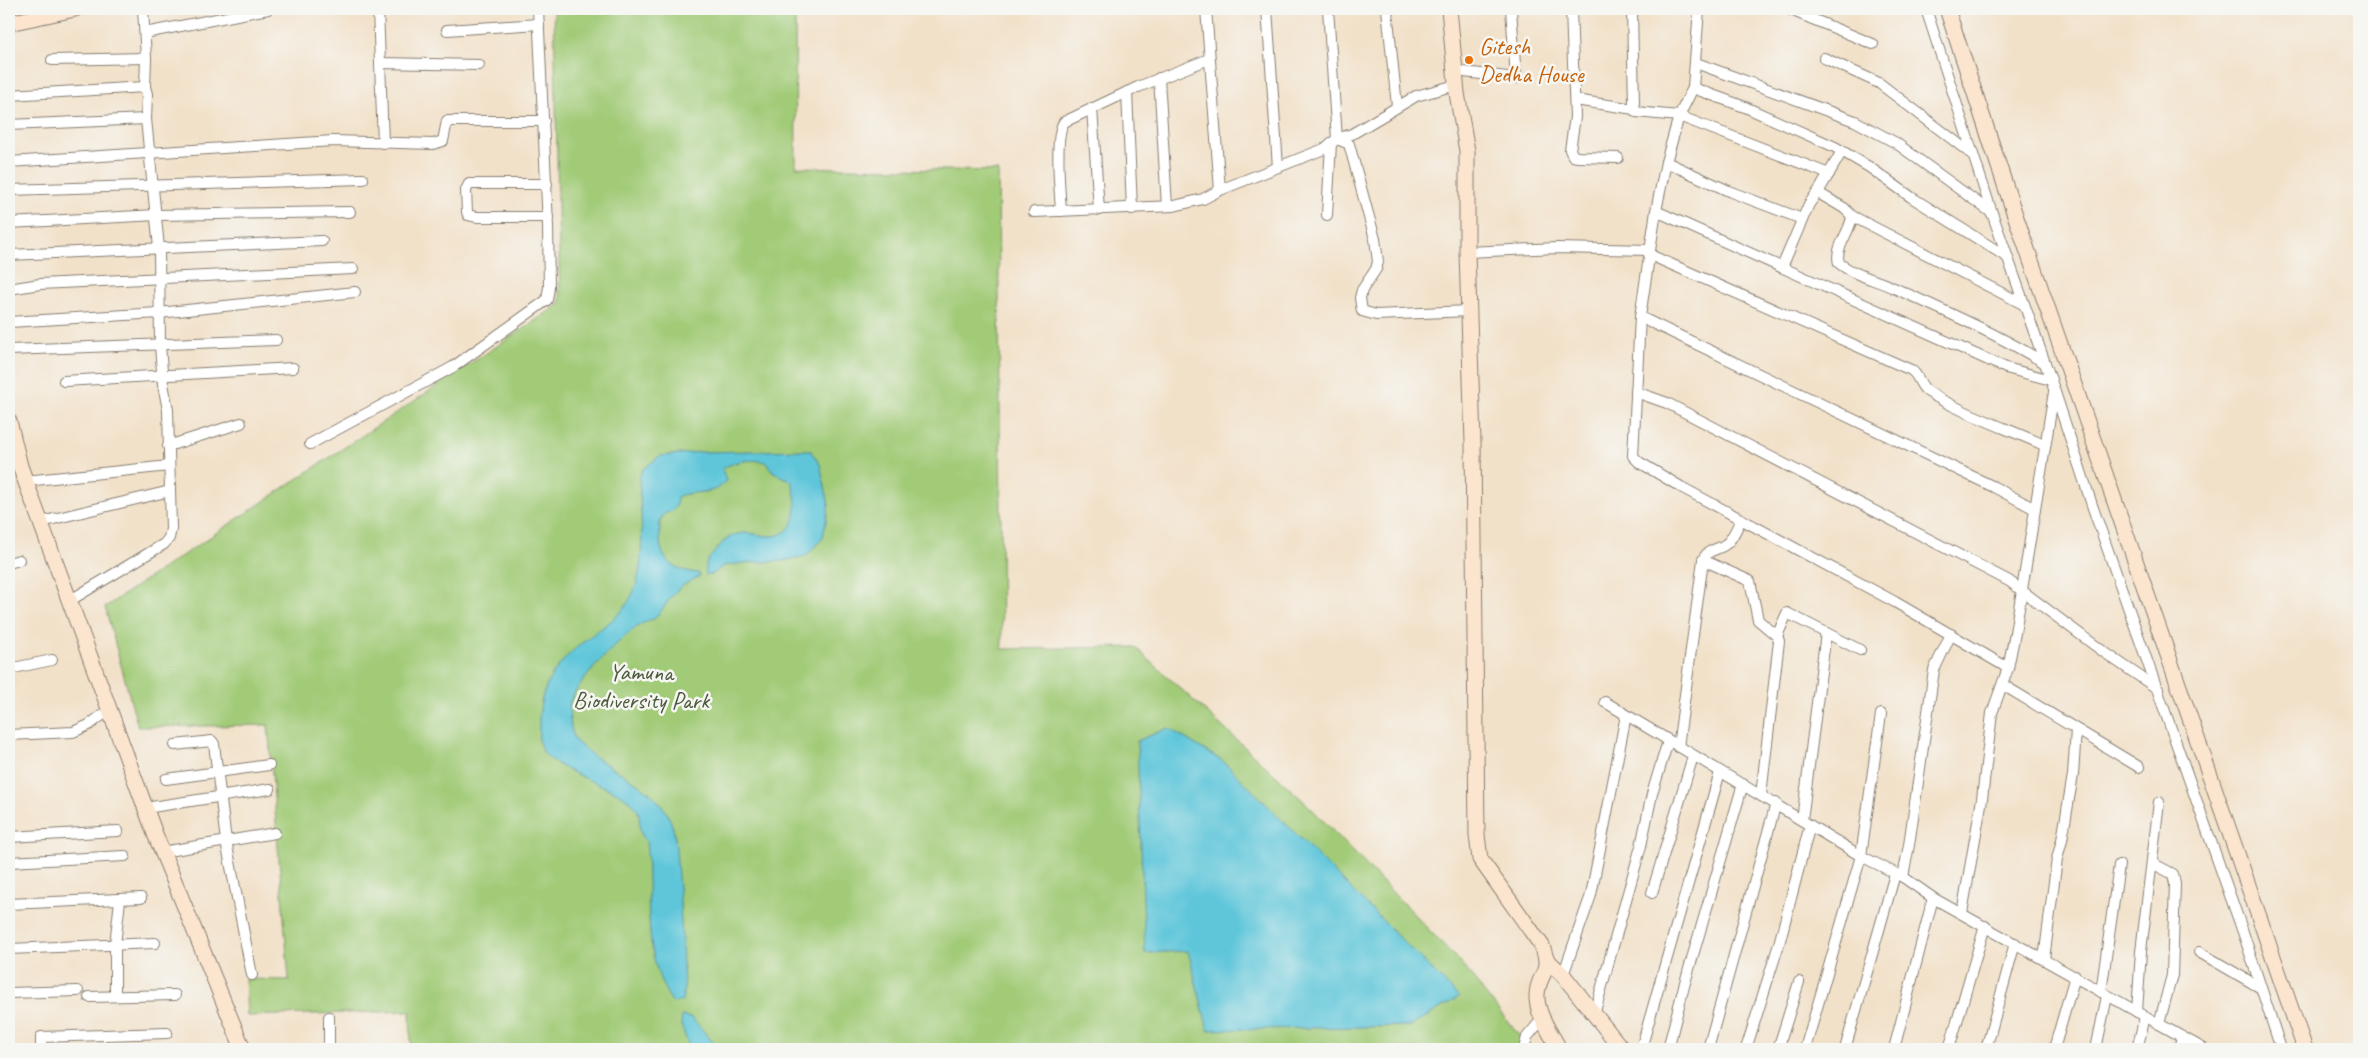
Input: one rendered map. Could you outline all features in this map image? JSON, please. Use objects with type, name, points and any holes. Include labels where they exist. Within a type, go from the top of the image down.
[{"type":"street","points":[[9,23],[75,9]]},
{"type":"street","points":[[70,601],[164,544],[169,538],[171,529],[167,400],[162,375],[160,345],[158,215],[146,119],[147,94],[145,86],[146,58],[143,9]]},
{"type":"street","points":[[144,33],[268,9]]},
{"type":"street","points":[[378,9],[383,143]]},
{"type":"street","points":[[310,444],[453,367],[547,300],[549,287],[547,184],[538,9]]},
{"type":"street","points":[[1206,9],[1220,190]]},
{"type":"street","points":[[1267,9],[1278,167]]},
{"type":"street","points":[[1327,215],[1334,141],[1328,9]]},
{"type":"street","points":[[1387,9],[1398,106]]},
{"type":"street","points":[[1449,9],[1456,78],[1467,151],[1467,252],[1473,443],[1477,835],[1480,859],[1542,946],[1547,960],[1562,975],[1622,1049]]},
{"type":"street","points":[[1034,212],[1132,209],[1167,206],[1203,199],[1220,190],[1324,149],[1334,141],[1352,134],[1416,96],[1456,78],[1516,78],[1511,9]]},
{"type":"street","points":[[1571,9],[1575,117],[1570,150],[1573,156],[1618,158]]},
{"type":"street","points":[[1632,9],[1634,109]]},
{"type":"street","points":[[1699,9],[1693,88],[1679,116],[1666,162],[1656,211],[1640,317],[1634,456],[1639,462],[1659,475],[1951,634],[2008,668]]},
{"type":"street","points":[[1788,9],[1873,44]]},
{"type":"street","points":[[1926,9],[1992,213],[2051,380],[2104,541],[2158,689],[2164,712],[2261,988],[2280,1049]]},
{"type":"street","points":[[1947,9],[2017,219],[2305,1049]]},
{"type":"street","points":[[447,30],[539,24]]},
{"type":"street","points":[[52,60],[146,58]]},
{"type":"street","points":[[1824,58],[1879,83],[1973,155]]},
{"type":"street","points":[[1061,211],[1060,127],[1064,122],[1159,78],[1209,59]]},
{"type":"street","points":[[380,63],[479,65]]},
{"type":"street","points":[[1696,63],[1855,121],[1896,143],[1992,213]]},
{"type":"street","points":[[1159,78],[1167,206]]},
{"type":"street","points":[[9,95],[145,86]]},
{"type":"street","points":[[1693,88],[1745,108],[1869,166],[1911,196],[2007,257]]},
{"type":"street","points":[[1127,92],[1132,209]]},
{"type":"street","points":[[1574,100],[1634,109],[1639,114],[1679,116],[1829,174]]},
{"type":"street","points":[[1092,108],[1099,210]]},
{"type":"street","points":[[9,125],[146,119]]},
{"type":"street","points":[[9,162],[332,141],[440,143],[444,139],[447,121],[544,122]]},
{"type":"street","points":[[1334,141],[1349,144],[1377,250],[1376,269],[1362,290],[1360,298],[1362,311],[1376,315],[1469,311]]},
{"type":"street","points":[[1782,267],[1809,204],[1842,152]]},
{"type":"street","points":[[1666,162],[1731,192],[1802,219]]},
{"type":"street","points":[[9,190],[364,179]]},
{"type":"street","points":[[547,184],[469,184],[466,190],[466,212],[468,216],[476,217],[548,217]]},
{"type":"street","points":[[1820,189],[1820,194],[1844,208],[1852,216],[2024,304]]},
{"type":"street","points":[[1656,211],[2006,368],[2051,380]]},
{"type":"street","points":[[9,223],[158,215],[350,212]]},
{"type":"street","points":[[1852,216],[1852,222],[1837,258],[1845,268],[1877,280],[2004,339],[2045,363]]},
{"type":"street","points":[[9,255],[322,241]]},
{"type":"street","points":[[1467,252],[1557,248],[1650,252],[1911,370],[1916,374],[1921,386],[1926,390],[1951,404],[2044,445]]},
{"type":"street","points":[[9,288],[40,284],[353,269]]},
{"type":"street","points":[[9,322],[159,313],[355,292]]},
{"type":"street","points":[[1640,317],[1994,487],[2035,509]]},
{"type":"street","points":[[9,350],[276,340]]},
{"type":"street","points":[[64,381],[268,371],[293,368]]},
{"type":"street","points":[[1962,913],[1982,799],[1992,713],[2008,668],[2054,391]]},
{"type":"street","points":[[1636,392],[1666,403],[1692,416],[2008,580],[2158,689]]},
{"type":"street","points":[[9,420],[25,481],[145,808],[243,1049]]},
{"type":"street","points":[[168,446],[242,423]]},
{"type":"street","points":[[25,481],[169,466]]},
{"type":"street","points":[[41,522],[170,491]]},
{"type":"street","points":[[1678,747],[1703,560],[1710,550],[1726,544],[1741,519]]},
{"type":"street","points":[[1703,560],[1750,581],[1758,620],[1777,636]]},
{"type":"street","points":[[1761,795],[1778,649],[1777,636],[1785,614],[1787,613],[1860,650]]},
{"type":"street","points":[[1746,1049],[1778,944],[1806,822],[1826,633]]},
{"type":"street","points":[[1845,1049],[1909,845],[1934,670],[1951,634]]},
{"type":"street","points":[[9,670],[52,660]]},
{"type":"street","points":[[2003,685],[2139,767]]},
{"type":"street","points":[[1604,702],[1720,772],[1776,803],[1861,856],[1899,875],[1934,898],[2204,1049]]},
{"type":"street","points":[[9,735],[78,730],[109,710]]},
{"type":"street","points":[[1805,1049],[1861,856],[1881,714]]},
{"type":"street","points":[[1562,975],[1591,895],[1626,715]]},
{"type":"street","points":[[2044,959],[2057,859],[2073,775],[2076,730]]},
{"type":"street","points":[[1594,1014],[1641,846],[1652,794],[1668,741]]},
{"type":"street","points":[[175,745],[213,742],[226,841],[252,975]]},
{"type":"street","points":[[1652,893],[1693,756]]},
{"type":"street","points":[[166,779],[269,765]]},
{"type":"street","points":[[1641,1049],[1720,772]]},
{"type":"street","points":[[1668,1049],[1688,968],[1742,784]]},
{"type":"street","points":[[145,808],[220,795],[270,789]]},
{"type":"street","points":[[2137,1049],[2141,1014],[2141,951],[2159,802]]},
{"type":"street","points":[[1708,1049],[1776,803]]},
{"type":"street","points":[[9,837],[118,832]]},
{"type":"street","points":[[162,852],[275,833]]},
{"type":"street","points":[[9,862],[125,856]]},
{"type":"street","points":[[2152,863],[2173,874],[2175,884],[2172,975],[2159,1024]]},
{"type":"street","points":[[2096,1049],[2119,865]]},
{"type":"street","points":[[9,904],[141,898]]},
{"type":"street","points":[[1894,1049],[1934,898]]},
{"type":"street","points":[[115,996],[115,945],[120,900]]},
{"type":"street","points":[[1950,1049],[1985,926]]},
{"type":"street","points":[[9,949],[155,943]]},
{"type":"street","points":[[1986,1049],[2015,943]]},
{"type":"street","points":[[2199,952],[2261,988]]},
{"type":"street","points":[[1547,960],[1537,995],[1544,1018],[1559,1049]]},
{"type":"street","points":[[2054,1049],[2075,976]]},
{"type":"street","points":[[1778,1049],[1799,982]]},
{"type":"street","points":[[9,993],[78,991]]},
{"type":"street","points":[[89,997],[175,995]]},
{"type":"street","points":[[329,1049],[330,1017]]},
{"type":"street","points":[[1524,1049],[1527,1037],[1544,1018]]},
{"type":"street","points":[[41,1049],[41,1036],[167,1033]]},
{"type":"street","points":[[2179,1049],[2182,1037]]},
{"type":"green space","name":"Yamuna Biodiversity Park","points":[[554,9],[795,9],[796,167],[998,171],[1002,649],[1135,647],[1308,805],[1459,961],[1530,1049],[411,1049],[410,1011],[247,1016],[245,979],[289,980],[268,725],[138,727],[105,607],[560,304]]},
{"type":"water","points":[[810,450],[820,464],[829,505],[823,538],[806,556],[782,561],[723,566],[712,575],[706,575],[705,567],[707,562],[726,539],[743,533],[774,536],[783,533],[789,528],[795,513],[795,496],[791,481],[772,471],[768,463],[745,461],[722,469],[726,480],[722,485],[711,491],[690,493],[677,497],[675,508],[665,513],[660,521],[660,544],[666,558],[676,567],[699,573],[699,577],[677,590],[654,619],[645,622],[620,640],[594,667],[570,702],[570,721],[572,733],[576,741],[597,758],[656,798],[671,822],[676,848],[684,989],[682,1001],[673,1003],[663,985],[656,966],[652,946],[649,925],[646,841],[640,831],[638,811],[630,801],[620,795],[569,771],[548,758],[540,747],[540,705],[549,680],[556,669],[574,650],[616,617],[631,597],[640,570],[642,538],[639,477],[643,469],[660,456],[700,452]]},
{"type":"water","points":[[1168,728],[1224,762],[1459,997],[1411,1026],[1208,1030],[1188,951],[1145,953],[1137,741]]},
{"type":"water","points":[[682,1016],[692,1018],[719,1049],[690,1049],[681,1025]]},
{"type":"place","name":"Gitesh Dedha House","points":[[1469,60]]}]
